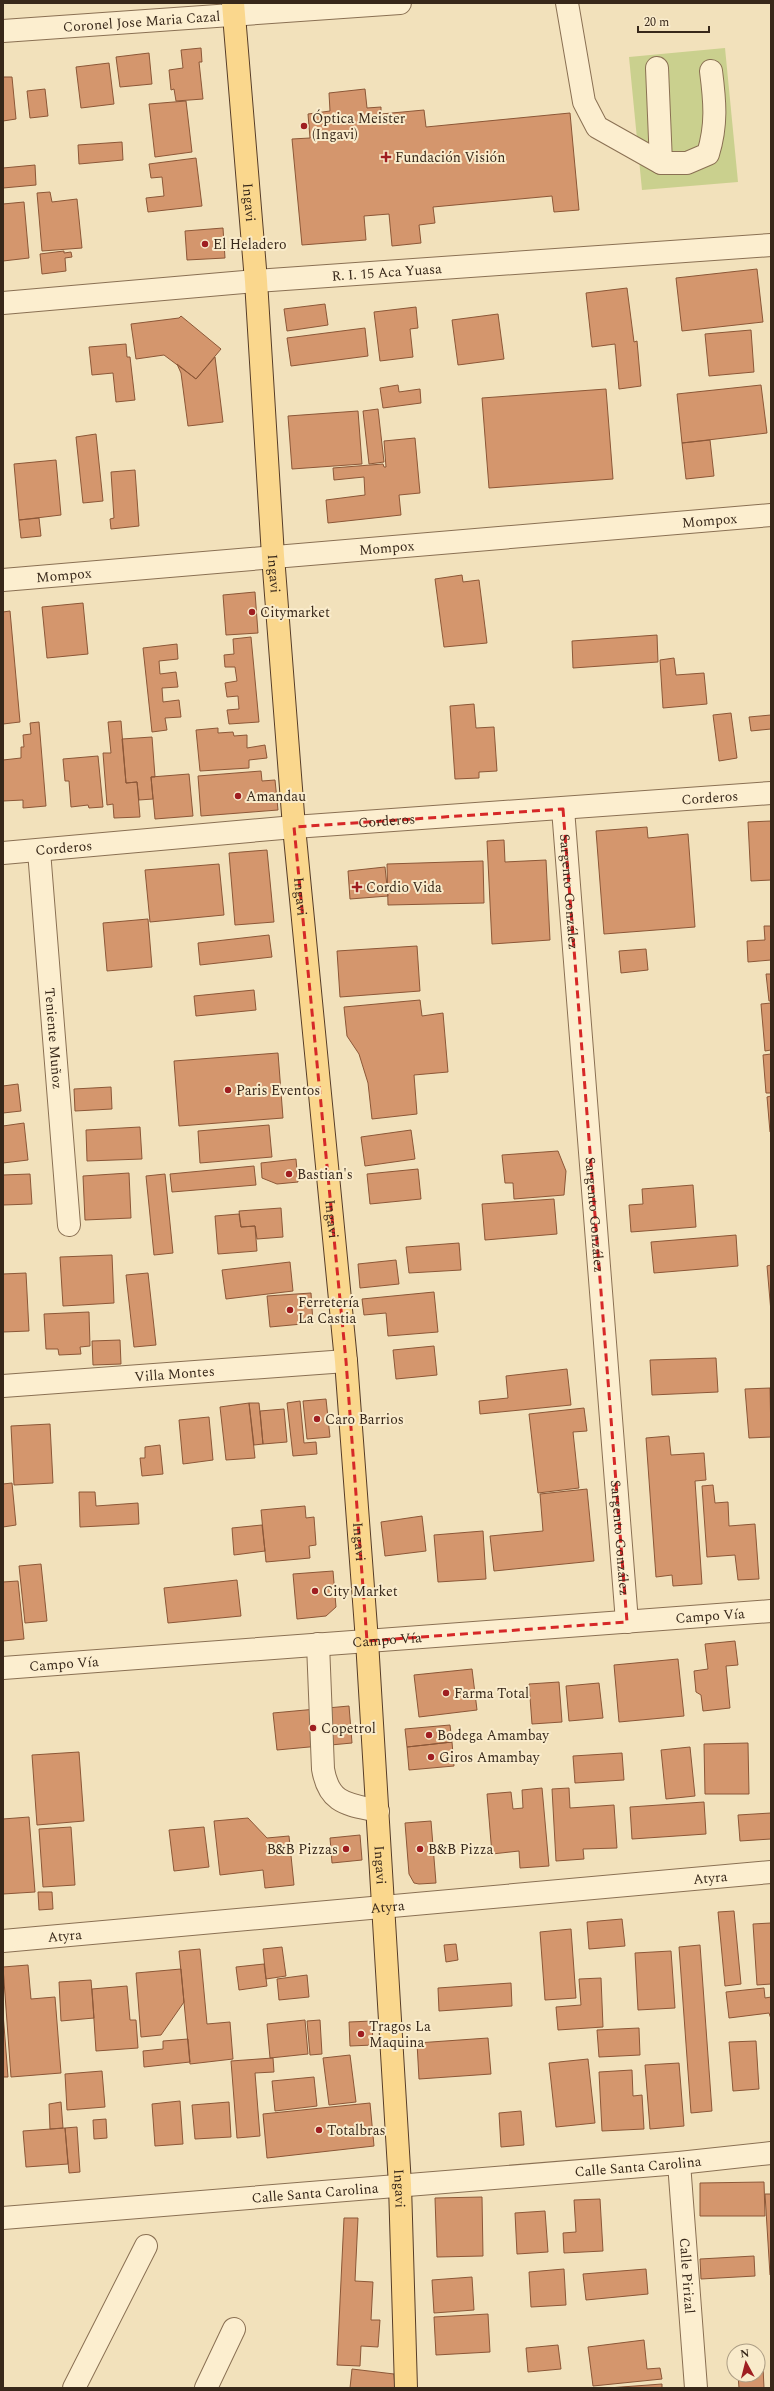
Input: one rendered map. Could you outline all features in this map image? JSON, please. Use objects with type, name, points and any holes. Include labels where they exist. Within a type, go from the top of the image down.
[{"type":"main road","name":"Ingavi","points":[[233,9],[256,281],[273,556],[294,827],[346,1361],[367,1641],[400,2185],[406,2388]]},
{"type":"street","name":"Coronel Jose Maria Cazal","points":[[3,31],[233,9],[400,3]]},
{"type":"street","points":[[567,3],[584,102],[597,127],[661,163],[687,163],[708,154],[715,134],[715,103],[711,71]]},
{"type":"street","points":[[657,68],[661,163]]},
{"type":"street","name":"R. I. 15 Aca Yuasa","points":[[3,303],[256,281],[771,245]]},
{"type":"street","name":"Mompox","points":[[3,580],[771,515]]},
{"type":"street","name":"Corderos","points":[[3,853],[39,851],[294,827],[564,809],[771,793]]},
{"type":"street","name":"Sargento González","points":[[564,809],[627,1622]]},
{"type":"street","name":"Teniente Muñoz","points":[[39,851],[69,1225]]},
{"type":"street","name":"Villa Montes","points":[[3,1386],[346,1361]]},
{"type":"street","name":"Campo Vía","points":[[3,1668],[771,1611]]},
{"type":"street","points":[[318,1644],[323,1769],[326,1784],[331,1794],[343,1803],[378,1811]]},
{"type":"street","name":"Atyra","points":[[3,1940],[771,1872]]},
{"type":"street","name":"Calle Santa Carolina","points":[[3,2218],[679,2163],[771,2153]]},
{"type":"street","name":"Calle Pirizal","points":[[679,2163],[696,2388]]},
{"type":"street","points":[[74,2388],[146,2246]]},
{"type":"street","points":[[206,2388],[234,2329]]},
{"type":"highlighted area","points":[[563,809],[627,1622],[367,1641],[346,1361],[294,827]]},
{"type":"green space","points":[[725,48],[738,182],[642,190],[629,57]]},
{"type":"building","points":[[201,48],[202,62],[199,62],[203,99],[176,101],[174,89],[171,90],[169,70],[183,68],[181,50]]},
{"type":"building","points":[[149,53],[152,84],[120,87],[116,57]]},
{"type":"building","points":[[109,63],[114,104],[81,108],[76,67]]},
{"type":"building","points":[[3,77],[12,77],[16,119],[3,121]]},
{"type":"building","points":[[45,89],[48,116],[30,118],[27,91]]},
{"type":"building","points":[[365,89],[367,108],[381,107],[381,114],[424,110],[426,127],[570,113],[579,210],[554,212],[552,196],[433,207],[435,223],[419,225],[421,243],[392,246],[389,214],[364,216],[366,240],[302,245],[292,139],[310,138],[308,114],[330,111],[329,93]]},
{"type":"building","points":[[186,101],[192,152],[155,157],[149,104]]},
{"type":"building","points":[[122,142],[123,160],[79,164],[78,145]]},
{"type":"building","points":[[196,158],[202,206],[148,212],[146,198],[164,196],[162,177],[151,178],[149,164]]},
{"type":"building","points":[[35,165],[36,185],[3,188],[3,168]]},
{"type":"building","points":[[50,192],[52,202],[77,199],[82,248],[42,251],[37,193]]},
{"type":"building","points":[[24,202],[29,258],[3,261],[3,204]]},
{"type":"building","name":"El Heladero","points":[[223,228],[225,258],[187,260],[185,231]]},
{"type":"building","points":[[64,251],[64,253],[71,252],[72,257],[65,258],[66,271],[42,274],[40,254]]},
{"type":"building","points":[[757,269],[763,322],[682,331],[676,278]]},
{"type":"building","points":[[627,288],[634,342],[637,341],[641,386],[619,389],[615,344],[592,347],[586,293]]},
{"type":"building","points":[[325,304],[328,325],[287,331],[284,309]]},
{"type":"building","points":[[416,307],[418,328],[410,329],[413,357],[380,361],[374,312]]},
{"type":"building","points":[[498,314],[504,359],[458,365],[452,320]]},
{"type":"building","points":[[181,316],[221,349],[196,379],[164,355],[136,359],[131,324],[179,318]]},
{"type":"building","points":[[365,328],[368,356],[291,366],[287,338]]},
{"type":"building","points":[[751,330],[754,372],[709,376],[705,334]]},
{"type":"building","points":[[126,344],[127,357],[130,357],[135,400],[116,402],[113,373],[92,375],[89,347]]},
{"type":"building","points":[[215,357],[223,422],[188,426],[181,373],[177,364],[196,379]]},
{"type":"building","points":[[398,385],[399,392],[420,389],[421,403],[383,408],[380,388]]},
{"type":"building","points":[[761,385],[767,433],[682,443],[677,394]]},
{"type":"building","points":[[606,389],[613,479],[489,488],[482,398]]},
{"type":"building","points":[[378,409],[384,462],[369,464],[363,411]]},
{"type":"building","points":[[358,411],[362,464],[292,469],[288,416]]},
{"type":"building","points":[[96,434],[103,501],[83,503],[76,437]]},
{"type":"building","points":[[415,438],[420,493],[399,495],[401,515],[328,523],[326,500],[365,495],[364,477],[334,480],[333,468],[383,464],[384,467],[386,467],[384,441]]},
{"type":"building","points":[[710,440],[714,476],[686,479],[682,443]]},
{"type":"building","points":[[56,460],[61,515],[19,520],[14,464]]},
{"type":"building","points":[[135,470],[139,526],[111,529],[110,519],[114,518],[111,472]]},
{"type":"building","points":[[39,518],[41,536],[21,538],[19,520]]},
{"type":"building","points":[[462,575],[463,582],[479,580],[487,643],[444,647],[435,579]]},
{"type":"building","points":[[255,592],[258,633],[226,635],[223,595]]},
{"type":"building","points":[[83,603],[88,654],[47,658],[42,607]]},
{"type":"building","points":[[10,611],[20,722],[3,724],[3,612]]},
{"type":"building","points":[[657,635],[658,662],[573,668],[572,641]]},
{"type":"building","points":[[251,637],[259,722],[229,724],[227,710],[239,709],[238,696],[227,697],[225,683],[237,681],[235,667],[225,667],[224,655],[234,654],[233,639]]},
{"type":"building","points":[[177,644],[178,659],[159,661],[160,674],[176,672],[178,687],[162,688],[163,702],[179,700],[181,717],[165,718],[167,730],[152,732],[143,648]]},
{"type":"building","points":[[674,658],[676,675],[704,673],[707,704],[663,708],[660,660]]},
{"type":"building","points":[[474,704],[476,728],[494,727],[497,771],[479,772],[479,778],[455,779],[450,706]]},
{"type":"building","points":[[731,713],[737,758],[719,761],[713,715]]},
{"type":"building","points":[[771,715],[771,729],[751,731],[749,717]]},
{"type":"building","points":[[121,721],[126,783],[137,782],[140,817],[114,818],[113,804],[107,805],[103,753],[111,753],[108,722]]},
{"type":"building","points":[[39,722],[46,806],[23,808],[23,800],[3,801],[3,760],[21,758],[21,747],[24,747],[23,735],[31,734],[30,723]]},
{"type":"building","points":[[218,728],[218,733],[233,732],[234,736],[247,735],[247,748],[265,745],[267,758],[249,760],[249,768],[200,771],[196,730]]},
{"type":"building","points":[[152,737],[155,777],[151,777],[153,799],[139,800],[137,782],[126,783],[122,739]]},
{"type":"building","points":[[98,756],[103,807],[89,808],[88,805],[71,807],[69,781],[65,781],[63,759]]},
{"type":"building","name":"Amandau","points":[[261,771],[262,781],[275,780],[278,810],[201,816],[198,776]]},
{"type":"building","points":[[189,774],[193,816],[155,819],[151,777]]},
{"type":"building","points":[[771,821],[771,880],[751,881],[748,822]]},
{"type":"building","points":[[647,827],[648,838],[688,834],[695,927],[604,934],[596,831]]},
{"type":"building","points":[[504,840],[505,862],[546,860],[550,940],[492,944],[487,841]]},
{"type":"building","points":[[267,850],[274,922],[235,925],[229,853]]},
{"type":"building","points":[[483,861],[484,903],[388,905],[387,864]]},
{"type":"building","points":[[219,864],[224,915],[150,922],[145,870]]},
{"type":"building","points":[[385,867],[388,896],[350,899],[348,871]]},
{"type":"building","points":[[148,919],[152,967],[107,971],[103,923]]},
{"type":"building","points":[[764,926],[771,926],[771,960],[748,962],[747,941],[765,940]]},
{"type":"building","points":[[269,935],[272,957],[200,965],[198,943]]},
{"type":"building","points":[[417,946],[420,991],[340,997],[337,951]]},
{"type":"building","points":[[646,949],[648,970],[621,973],[619,951]]},
{"type":"building","points":[[766,974],[771,974],[771,1001],[769,1001]]},
{"type":"building","points":[[254,990],[256,1010],[196,1016],[194,996]]},
{"type":"building","points":[[420,1000],[422,1016],[443,1013],[448,1072],[414,1075],[417,1114],[372,1119],[368,1083],[359,1054],[347,1036],[344,1007]]},
{"type":"building","points":[[771,1003],[771,1050],[765,1051],[761,1004]]},
{"type":"building","name":"Paris Eventos","points":[[278,1053],[283,1118],[179,1126],[174,1061]]},
{"type":"building","points":[[771,1054],[771,1093],[766,1093],[763,1055]]},
{"type":"building","points":[[18,1084],[21,1111],[3,1113],[3,1086]]},
{"type":"building","points":[[111,1087],[112,1109],[75,1111],[74,1089]]},
{"type":"building","points":[[771,1096],[771,1132],[770,1132],[767,1097]]},
{"type":"building","points":[[24,1123],[28,1160],[3,1163],[3,1126]]},
{"type":"building","points":[[269,1125],[272,1157],[200,1163],[198,1131]]},
{"type":"building","points":[[140,1127],[142,1159],[87,1161],[86,1130]]},
{"type":"building","points":[[411,1130],[415,1159],[365,1166],[361,1137]]},
{"type":"building","points":[[558,1151],[566,1171],[564,1195],[514,1199],[513,1183],[505,1183],[502,1155]]},
{"type":"building","points":[[296,1159],[298,1182],[277,1184],[262,1178],[261,1163]]},
{"type":"building","points":[[254,1166],[256,1185],[172,1192],[170,1174]]},
{"type":"building","points":[[418,1169],[421,1199],[370,1204],[367,1174]]},
{"type":"building","points":[[129,1173],[131,1218],[85,1220],[83,1176]]},
{"type":"building","points":[[30,1174],[32,1204],[3,1205],[3,1175]]},
{"type":"building","points":[[165,1174],[173,1253],[154,1255],[146,1176]]},
{"type":"building","points":[[693,1185],[696,1227],[631,1232],[629,1205],[643,1204],[642,1189]]},
{"type":"building","points":[[554,1199],[557,1234],[485,1240],[482,1204]]},
{"type":"building","points":[[281,1208],[283,1237],[257,1239],[255,1226],[241,1227],[239,1211]]},
{"type":"building","points":[[239,1214],[241,1227],[255,1226],[257,1251],[218,1254],[215,1216]]},
{"type":"building","points":[[736,1235],[738,1266],[654,1273],[651,1242]]},
{"type":"building","points":[[459,1243],[461,1270],[409,1273],[406,1247]]},
{"type":"building","points":[[112,1255],[114,1303],[63,1306],[60,1257]]},
{"type":"building","points":[[396,1260],[399,1284],[360,1288],[358,1264]]},
{"type":"building","points":[[290,1262],[293,1291],[226,1299],[222,1270]]},
{"type":"building","points":[[771,1265],[771,1312],[767,1266]]},
{"type":"building","points":[[26,1273],[29,1331],[3,1332],[3,1274]]},
{"type":"building","points":[[148,1273],[156,1345],[134,1347],[126,1275]]},
{"type":"building","points":[[434,1292],[438,1332],[388,1336],[386,1313],[364,1315],[362,1299]]},
{"type":"building","name":"Ferretería La Castia","points":[[311,1293],[313,1323],[270,1327],[267,1296]]},
{"type":"building","points":[[89,1312],[90,1346],[80,1347],[81,1354],[59,1355],[58,1349],[46,1349],[44,1314]]},
{"type":"building","points":[[120,1340],[121,1364],[93,1365],[92,1341]]},
{"type":"building","points":[[434,1346],[437,1375],[396,1379],[393,1350]]},
{"type":"building","points":[[716,1358],[718,1392],[652,1395],[650,1360]]},
{"type":"building","points":[[567,1369],[571,1405],[480,1414],[479,1401],[508,1398],[506,1376]]},
{"type":"building","points":[[770,1388],[771,1437],[749,1438],[745,1389]]},
{"type":"building","name":"Caro Barrios","points":[[326,1399],[330,1437],[307,1439],[303,1401]]},
{"type":"building","points":[[300,1401],[304,1443],[316,1442],[317,1454],[293,1456],[287,1403]]},
{"type":"building","points":[[249,1403],[259,1403],[263,1444],[254,1445]]},
{"type":"building","points":[[249,1403],[255,1458],[226,1460],[220,1407]]},
{"type":"building","points":[[584,1408],[587,1431],[573,1432],[579,1488],[538,1493],[529,1414]]},
{"type":"building","points":[[284,1409],[287,1442],[263,1444],[260,1411]]},
{"type":"building","points":[[209,1417],[213,1460],[183,1464],[179,1420]]},
{"type":"building","points":[[50,1424],[53,1483],[14,1485],[11,1426]]},
{"type":"building","points":[[669,1436],[671,1455],[704,1453],[706,1480],[695,1481],[702,1584],[673,1586],[672,1575],[656,1577],[646,1438]]},
{"type":"building","points":[[160,1445],[163,1474],[142,1476],[140,1458],[145,1458],[145,1447]]},
{"type":"building","points":[[12,1483],[16,1525],[3,1527],[3,1484]]},
{"type":"building","points":[[713,1485],[715,1503],[728,1502],[729,1526],[755,1524],[759,1579],[738,1580],[735,1555],[707,1557],[702,1486]]},
{"type":"building","points":[[587,1489],[594,1561],[494,1571],[490,1536],[543,1531],[540,1494]]},
{"type":"building","points":[[79,1492],[95,1492],[96,1506],[138,1503],[139,1524],[80,1527]]},
{"type":"building","points":[[305,1506],[306,1518],[314,1517],[316,1545],[309,1546],[310,1558],[266,1562],[261,1510]]},
{"type":"building","points":[[422,1516],[426,1551],[385,1556],[381,1522]]},
{"type":"building","points":[[262,1525],[265,1551],[234,1555],[232,1528]]},
{"type":"building","points":[[483,1531],[486,1579],[438,1582],[434,1535]]},
{"type":"building","points":[[41,1564],[47,1621],[25,1623],[19,1566]]},
{"type":"building","name":"City Market","points":[[333,1571],[336,1607],[326,1616],[297,1619],[293,1574]]},
{"type":"building","points":[[237,1580],[241,1616],[168,1623],[164,1588]]},
{"type":"building","points":[[18,1581],[24,1639],[3,1641],[3,1582]]},
{"type":"building","points":[[735,1641],[738,1665],[726,1666],[730,1708],[703,1711],[701,1695],[696,1692],[694,1671],[708,1669],[705,1644]]},
{"type":"building","points":[[678,1659],[684,1716],[619,1722],[614,1665]]},
{"type":"building","name":"Farma Total","points":[[472,1669],[477,1710],[419,1717],[414,1675]]},
{"type":"building","points":[[559,1682],[562,1722],[532,1724],[529,1684]]},
{"type":"building","points":[[599,1683],[603,1718],[569,1721],[566,1686]]},
{"type":"building","name":"Copetrol","points":[[349,1706],[352,1743],[277,1750],[273,1713]]},
{"type":"building","name":"Bodega Amambay","points":[[450,1725],[452,1742],[407,1747],[405,1729]]},
{"type":"building","name":"Giros Amambay","points":[[452,1742],[454,1766],[409,1770],[407,1747]]},
{"type":"building","points":[[748,1743],[749,1794],[705,1794],[704,1744]]},
{"type":"building","points":[[690,1747],[695,1796],[666,1799],[661,1750]]},
{"type":"building","points":[[79,1752],[84,1821],[37,1825],[32,1755]]},
{"type":"building","points":[[622,1753],[624,1780],[575,1783],[573,1756]]},
{"type":"building","points":[[542,1788],[549,1866],[520,1868],[519,1851],[492,1854],[487,1794],[511,1792],[513,1809],[523,1808],[522,1790]]},
{"type":"building","points":[[569,1788],[570,1808],[614,1805],[617,1848],[583,1849],[584,1859],[556,1861],[552,1789]]},
{"type":"building","points":[[704,1802],[706,1834],[632,1839],[630,1807]]},
{"type":"building","points":[[771,1813],[771,1839],[740,1841],[738,1815]]},
{"type":"building","points":[[29,1817],[35,1892],[3,1894],[3,1819]]},
{"type":"building","points":[[248,1818],[267,1838],[289,1836],[294,1885],[265,1888],[263,1870],[220,1875],[214,1821]]},
{"type":"building","name":"B&B Pizza","points":[[431,1821],[436,1883],[414,1883],[409,1874],[405,1823]]},
{"type":"building","points":[[71,1827],[75,1885],[43,1887],[39,1829]]},
{"type":"building","points":[[204,1827],[209,1867],[174,1871],[169,1830]]},
{"type":"building","name":"B&B Pizzas","points":[[360,1835],[362,1860],[332,1863],[330,1838]]},
{"type":"building","points":[[38,1892],[52,1892],[53,1909],[39,1910]]},
{"type":"building","points":[[734,1911],[741,1984],[725,1986],[718,1912]]},
{"type":"building","points":[[622,1919],[625,1946],[589,1949],[587,1922]]},
{"type":"building","points":[[771,1923],[771,1984],[757,1985],[753,1924]]},
{"type":"building","points":[[571,1929],[576,1998],[545,2000],[540,1932]]},
{"type":"building","points":[[456,1944],[458,1960],[446,1962],[444,1945]]},
{"type":"building","points":[[700,1945],[712,2111],[691,2113],[679,1947]]},
{"type":"building","points":[[282,1947],[286,1976],[266,1979],[263,1949]]},
{"type":"building","points":[[200,1949],[207,2024],[230,2022],[233,2059],[190,2064],[179,1951]]},
{"type":"building","points":[[671,1951],[675,2008],[638,2010],[635,1953]]},
{"type":"building","points":[[264,1964],[267,1986],[239,1990],[236,1967]]},
{"type":"building","points":[[28,1965],[31,1999],[55,1997],[61,2073],[11,2077],[3,1967]]},
{"type":"building","points":[[181,1969],[184,2002],[161,2035],[141,2037],[136,1973]]},
{"type":"building","points":[[307,1975],[309,1997],[279,2000],[277,1979]]},
{"type":"building","points":[[601,1978],[603,2027],[558,2030],[556,2007],[581,2005],[579,1979]]},
{"type":"building","points":[[91,1980],[94,2018],[61,2021],[59,1982]]},
{"type":"building","points":[[511,1983],[512,2006],[439,2011],[438,1988]]},
{"type":"building","points":[[127,1986],[130,2020],[136,2020],[138,2048],[96,2051],[92,1989]]},
{"type":"building","points":[[764,1988],[765,1998],[771,1997],[771,2019],[769,2013],[729,2018],[726,1992]]},
{"type":"building","points":[[3,2013],[8,2077],[3,2077]]},
{"type":"building","points":[[305,2020],[308,2054],[270,2058],[267,2024]]},
{"type":"building","points":[[320,2020],[322,2054],[310,2055],[307,2021]]},
{"type":"building","name":"Tragos La Maquina","points":[[372,2021],[373,2045],[350,2046],[349,2022]]},
{"type":"building","points":[[639,2028],[640,2055],[599,2057],[597,2030]]},
{"type":"building","points":[[488,2038],[491,2074],[419,2079],[417,2043]]},
{"type":"building","points":[[188,2039],[190,2062],[144,2067],[143,2051],[163,2049],[163,2041]]},
{"type":"building","points":[[756,2041],[759,2089],[733,2091],[729,2042]]},
{"type":"building","points":[[350,2055],[356,2102],[329,2105],[323,2058]]},
{"type":"building","points":[[273,2058],[274,2072],[255,2073],[260,2136],[237,2138],[231,2061]]},
{"type":"building","points":[[588,2059],[595,2123],[556,2127],[549,2063]]},
{"type":"building","points":[[679,2063],[684,2126],[650,2129],[645,2065]]},
{"type":"building","points":[[632,2070],[633,2096],[642,2095],[644,2129],[602,2131],[599,2072]]},
{"type":"building","points":[[102,2071],[105,2107],[67,2110],[65,2074]]},
{"type":"building","points":[[314,2077],[317,2106],[275,2111],[272,2081]]},
{"type":"building","points":[[180,2101],[183,2144],[155,2146],[152,2104]]},
{"type":"building","points":[[61,2102],[63,2128],[50,2129],[49,2104]]},
{"type":"building","points":[[229,2102],[231,2137],[195,2139],[192,2105]]},
{"type":"building","name":"Totalbras","points":[[370,2103],[374,2146],[267,2158],[263,2114]]},
{"type":"building","points":[[521,2111],[524,2145],[501,2147],[499,2113]]},
{"type":"building","points":[[106,2119],[107,2138],[94,2139],[93,2120]]},
{"type":"building","points":[[77,2127],[80,2172],[69,2173],[65,2128]]},
{"type":"building","points":[[65,2128],[68,2164],[26,2167],[23,2131]]},
{"type":"building","points":[[764,2182],[765,2216],[700,2216],[700,2183]]},
{"type":"building","points":[[765,2194],[771,2194],[771,2275],[770,2275]]},
{"type":"building","points":[[482,2197],[483,2256],[437,2257],[435,2198]]},
{"type":"building","points":[[600,2199],[603,2251],[564,2253],[563,2233],[576,2232],[574,2200]]},
{"type":"building","points":[[545,2211],[548,2252],[517,2254],[515,2213]]},
{"type":"building","points":[[344,2218],[358,2218],[355,2281],[373,2282],[371,2320],[380,2320],[378,2347],[361,2346],[360,2366],[337,2365]]},
{"type":"building","points":[[754,2256],[755,2276],[701,2279],[700,2259]]},
{"type":"building","points":[[564,2269],[566,2305],[531,2307],[529,2272]]},
{"type":"building","points":[[646,2269],[648,2294],[586,2300],[583,2274]]},
{"type":"building","points":[[472,2277],[474,2310],[434,2313],[432,2280]]},
{"type":"building","points":[[488,2314],[490,2352],[436,2355],[434,2317]]},
{"type":"building","points":[[644,2340],[647,2369],[660,2368],[662,2379],[593,2386],[588,2347]]},
{"type":"building","points":[[558,2345],[561,2369],[528,2372],[526,2348]]},
{"type":"building","points":[[352,2369],[394,2374],[395,2388],[350,2388]]},
{"type":"building","points":[[739,2383],[764,2383],[764,2388],[739,2388]]},
{"type":"building","points":[[662,2384],[662,2388],[608,2388]]},
{"type":"place","name":"Óptica Meister (Ingavi)","points":[[304,126]]},
{"type":"place","name":"Fundación Visión","points":[[386,157]]},
{"type":"place","name":"El Heladero","points":[[205,244]]},
{"type":"place","name":"Citymarket","points":[[252,612]]},
{"type":"place","name":"Amandau","points":[[238,796]]},
{"type":"place","name":"Cordio Vida","points":[[357,887]]},
{"type":"place","name":"Paris Eventos","points":[[228,1090]]},
{"type":"place","name":"Bastian's","points":[[289,1174]]},
{"type":"place","name":"Ferretería La Castia","points":[[290,1310]]},
{"type":"place","name":"Caro Barrios","points":[[317,1419]]},
{"type":"place","name":"City Market","points":[[315,1591]]},
{"type":"place","name":"Farma Total","points":[[446,1693]]},
{"type":"place","name":"Copetrol","points":[[313,1728]]},
{"type":"place","name":"Bodega Amambay","points":[[429,1735]]},
{"type":"place","name":"Giros Amambay","points":[[431,1757]]},
{"type":"place","name":"B&B Pizzas","points":[[346,1849]]},
{"type":"place","name":"B&B Pizza","points":[[420,1849]]},
{"type":"place","name":"Tragos La Maquina","points":[[361,2034]]},
{"type":"place","name":"Totalbras","points":[[319,2130]]}]
